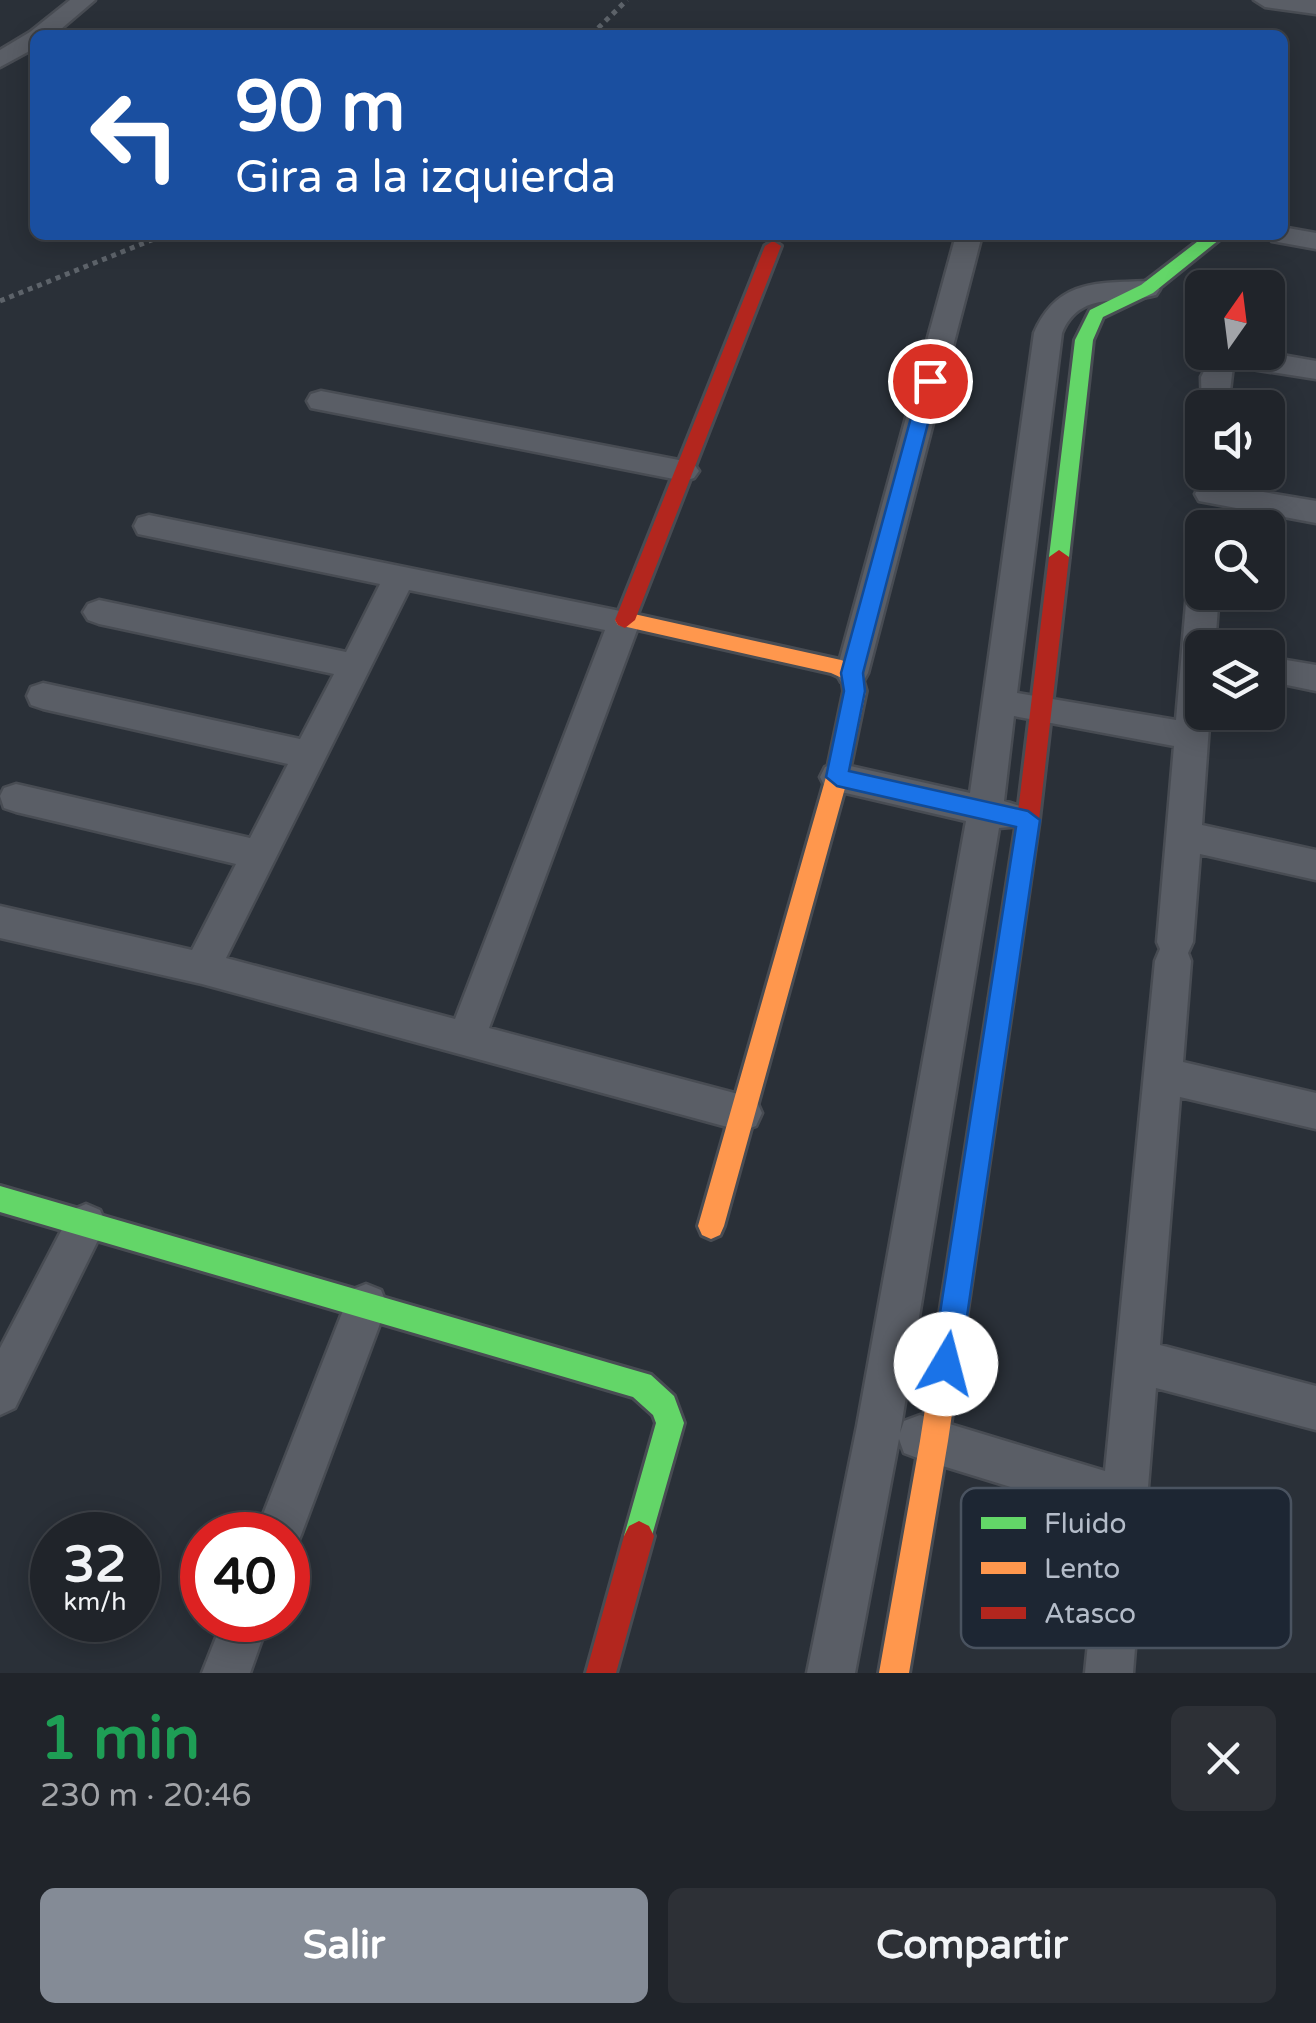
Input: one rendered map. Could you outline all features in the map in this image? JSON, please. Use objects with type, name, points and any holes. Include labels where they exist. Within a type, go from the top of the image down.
[{"type":"street","points":[[47,30],[84,0]]},
{"type":"street","points":[[1271,5],[1316,7]]},
{"type":"street","points":[[0,60],[30,42]]},
{"type":"street","points":[[1288,236],[1316,241]]},
{"type":"street","points":[[711,1226],[837,777],[854,691],[852,673],[968,240]]},
{"type":"street","points":[[894,1673],[934,1441],[1028,820],[1084,340],[1096,314],[1147,289],[1211,240]]},
{"type":"street","points":[[466,1039],[624,622],[773,246]]},
{"type":"street","points":[[831,1673],[879,1426],[985,811],[1053,317],[1065,302],[1085,295],[1147,289]]},
{"type":"street","points":[[1215,390],[1217,364],[1230,356],[1316,370]]},
{"type":"street","points":[[321,401],[684,471]]},
{"type":"street","points":[[1236,490],[1316,512]]},
{"type":"street","points":[[150,526],[624,622],[852,673]]},
{"type":"street","points":[[202,968],[400,576]]},
{"type":"street","points":[[99,612],[354,666]]},
{"type":"street","points":[[1285,672],[1316,678]]},
{"type":"street","points":[[43,696],[310,755]]},
{"type":"street","points":[[999,702],[1194,736]]},
{"type":"street","points":[[1125,1488],[1194,730]]},
{"type":"street","points":[[837,777],[1028,820]]},
{"type":"street","points":[[16,798],[260,855]]},
{"type":"street","points":[[1185,836],[1316,866]]},
{"type":"street","points":[[0,922],[202,968],[742,1113]]},
{"type":"street","points":[[1162,1074],[1316,1111]]},
{"type":"street","points":[[0,1199],[641,1385],[664,1406],[670,1423],[601,1673]]},
{"type":"street","points":[[0,1393],[86,1224]]},
{"type":"street","points":[[287,1512],[366,1305]]},
{"type":"street","points":[[1137,1360],[1316,1408]]},
{"type":"street","points":[[879,1426],[1085,1488]]},
{"type":"street","points":[[226,1673],[238,1642]]},
{"type":"street","points":[[1108,1673],[1110,1648]]},
{"type":"path","points":[[595,30],[626,0]]},
{"type":"path","points":[[0,301],[152,240]]},
{"type":"traffic: fast","points":[[1059,557],[1084,340],[1096,314],[1147,289],[1211,240]]},
{"type":"traffic: fast","points":[[0,1199],[641,1385],[664,1406],[670,1423],[639,1536]]},
{"type":"traffic: slow","points":[[625,620],[834,666],[852,673],[855,691],[837,777],[711,1226]]},
{"type":"traffic: slow","points":[[894,1673],[934,1441],[1001,1000]]},
{"type":"traffic: jam","points":[[625,620],[773,246]]},
{"type":"traffic: jam","points":[[1001,1000],[1028,820],[1059,557]]},
{"type":"traffic: jam","points":[[601,1673],[639,1536]]},
{"type":"route","points":[[930,381],[852,673],[854,691],[837,777],[1028,820],[946,1364]]}]
